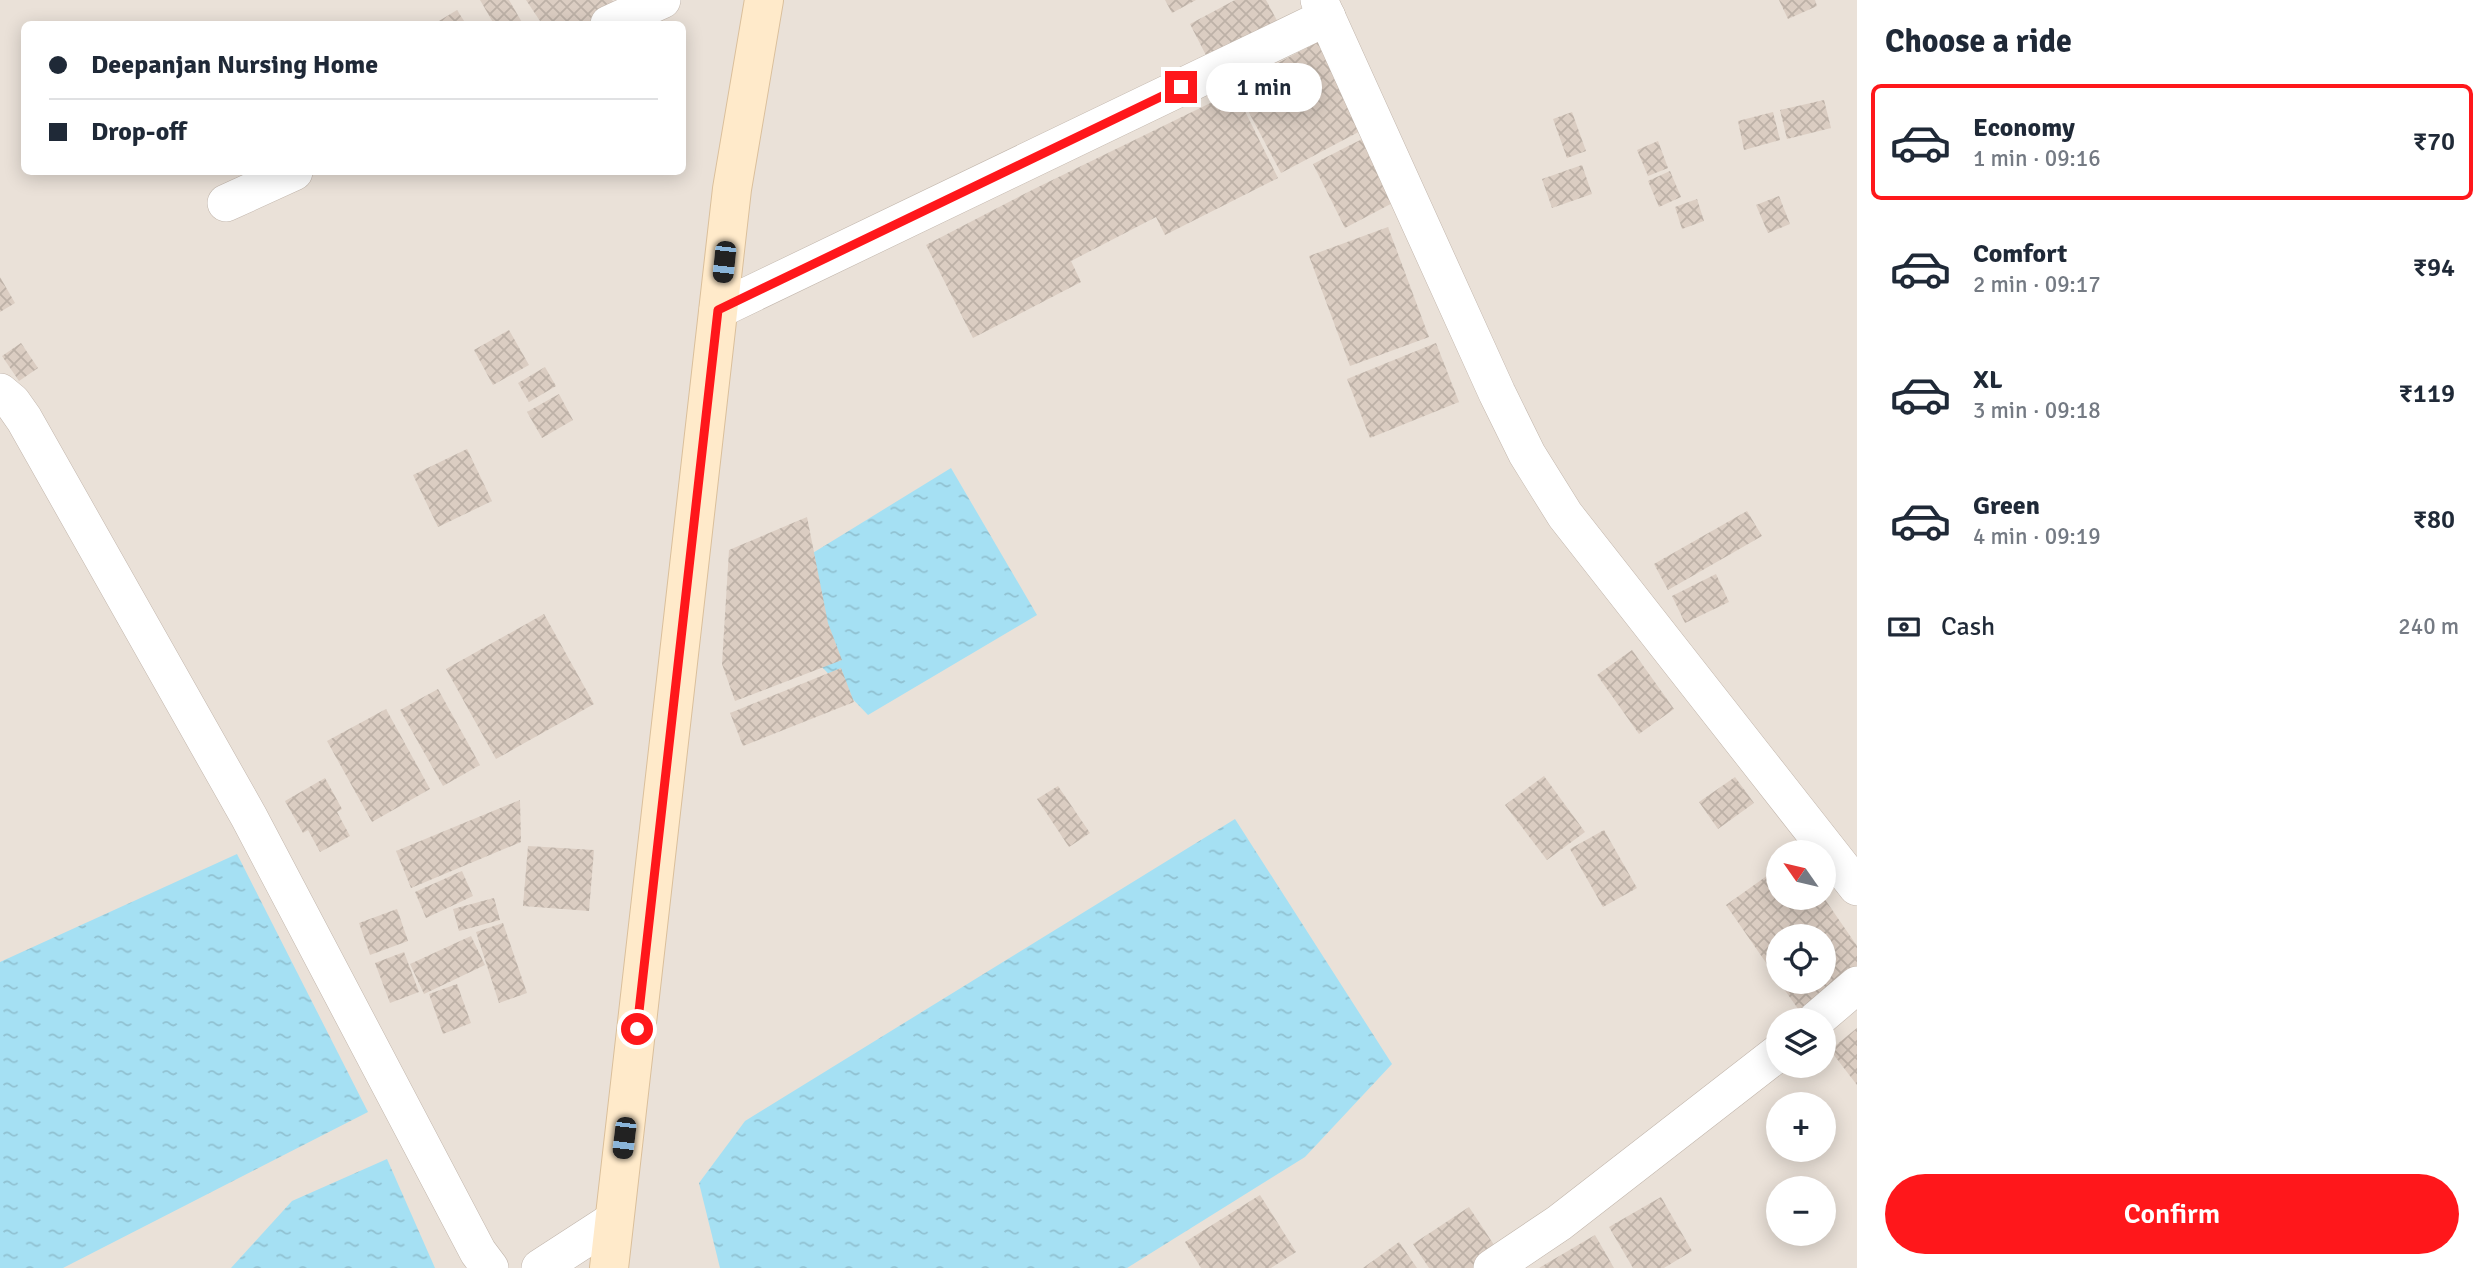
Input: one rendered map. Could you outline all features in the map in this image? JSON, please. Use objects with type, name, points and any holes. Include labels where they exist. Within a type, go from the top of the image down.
[{"type":"main road","points":[[609,1268],[732,189],[764,0]]},
{"type":"street","points":[[616,21],[662,0]]},
{"type":"street","points":[[718,310],[1323,8],[1497,394],[1527,454],[1565,515],[1857,887]]},
{"type":"street","points":[[226,203],[287,175]]},
{"type":"street","points":[[0,392],[12,402],[24,419],[249,817],[478,1252],[490,1268]]},
{"type":"street","points":[[1830,1008],[1857,985]]},
{"type":"street","points":[[1492,1268],[1559,1223],[1766,1062]]},
{"type":"street","points":[[540,1268],[614,1220]]},
{"type":"shaded area","points":[[0,0],[1857,0],[1857,1268],[0,1268]]},
{"type":"water","points":[[951,468],[1037,615],[868,715],[796,640],[790,567]]},
{"type":"water","points":[[1235,819],[1392,1064],[1305,1157],[1127,1268],[720,1268],[699,1183],[745,1121]]},
{"type":"water","points":[[237,854],[368,1112],[63,1268],[0,1268],[0,962]]},
{"type":"water","points":[[387,1159],[435,1268],[231,1268],[292,1201]]},
{"type":"building","points":[[480,0],[509,0],[521,21],[492,21]]},
{"type":"building","points":[[526,0],[612,0],[618,9],[599,21],[540,21]]},
{"type":"building","points":[[1165,0],[1196,0],[1172,13]]},
{"type":"building","points":[[1235,0],[1266,0],[1281,28],[1211,65],[1190,24]]},
{"type":"building","points":[[1779,0],[1815,0],[1817,6],[1788,19]]},
{"type":"building","points":[[457,10],[464,21],[439,21]]},
{"type":"building","points":[[1321,40],[1368,127],[1281,173],[1235,86]]},
{"type":"building","points":[[1235,91],[1278,178],[1165,235],[1156,217],[1071,261],[1081,282],[973,338],[926,245]]},
{"type":"building","points":[[1824,100],[1831,128],[1787,139],[1780,110]]},
{"type":"building","points":[[1572,112],[1586,151],[1567,158],[1553,119]]},
{"type":"building","points":[[1773,112],[1780,140],[1744,150],[1738,121]]},
{"type":"building","points":[[1372,134],[1404,197],[1345,228],[1313,164]]},
{"type":"building","points":[[1658,141],[1668,168],[1648,176],[1637,150]]},
{"type":"building","points":[[1582,165],[1592,194],[1552,208],[1542,179]]},
{"type":"building","points":[[1670,171],[1681,197],[1659,207],[1648,181]]},
{"type":"building","points":[[1779,196],[1790,224],[1768,233],[1756,205]]},
{"type":"building","points":[[1697,199],[1704,221],[1682,229],[1675,207]]},
{"type":"building","points":[[1388,227],[1429,337],[1350,366],[1309,256]]},
{"type":"building","points":[[0,277],[15,303],[0,312]]},
{"type":"building","points":[[509,330],[529,365],[493,385],[474,350]]},
{"type":"building","points":[[21,343],[38,368],[19,381],[2,356]]},
{"type":"building","points":[[1436,343],[1459,402],[1370,438],[1347,379]]},
{"type":"building","points":[[545,367],[556,386],[529,402],[518,383]]},
{"type":"building","points":[[559,394],[573,420],[542,438],[527,412]]},
{"type":"building","points":[[467,449],[492,501],[438,527],[413,475]]},
{"type":"building","points":[[1747,511],[1762,536],[1668,590],[1654,564]]},
{"type":"building","points":[[807,517],[828,623],[842,660],[735,701],[722,664],[729,550]]},
{"type":"building","points":[[1716,574],[1729,602],[1685,623],[1672,596]]},
{"type":"building","points":[[544,614],[594,704],[496,759],[446,669]]},
{"type":"building","points":[[1632,650],[1674,709],[1639,734],[1597,675]]},
{"type":"building","points":[[841,668],[854,702],[743,746],[730,713]]},
{"type":"building","points":[[438,689],[480,765],[443,786],[400,710]]},
{"type":"building","points":[[386,709],[430,789],[372,822],[327,741]]},
{"type":"building","points":[[1544,776],[1585,832],[1547,860],[1505,805]]},
{"type":"building","points":[[1735,777],[1754,803],[1718,829],[1699,802]]},
{"type":"building","points":[[325,778],[342,809],[337,812],[350,836],[320,852],[308,830],[303,833],[285,801]]},
{"type":"building","points":[[1058,786],[1090,833],[1069,847],[1037,799]]},
{"type":"building","points":[[520,800],[521,842],[411,888],[396,851]]},
{"type":"building","points":[[1604,830],[1637,888],[1603,907],[1570,849]]},
{"type":"building","points":[[528,846],[594,850],[589,911],[523,906]]},
{"type":"building","points":[[462,871],[473,896],[426,918],[415,892]]},
{"type":"building","points":[[1766,877],[1766,910],[1832,910],[1857,946],[1857,974],[1836,989],[1836,924],[1766,924],[1766,963],[1726,905]]},
{"type":"building","points":[[494,898],[500,920],[459,931],[453,909]]},
{"type":"building","points":[[397,909],[408,941],[370,955],[359,923]]},
{"type":"building","points":[[503,923],[527,993],[499,1003],[476,932]]},
{"type":"building","points":[[471,936],[485,965],[424,994],[410,964]]},
{"type":"building","points":[[404,952],[419,992],[390,1003],[375,963]]},
{"type":"building","points":[[457,984],[471,1023],[443,1034],[429,994]]},
{"type":"building","points":[[1788,994],[1828,994],[1808,1008],[1797,1008]]},
{"type":"building","points":[[1857,1028],[1857,1085],[1836,1058],[1836,1045]]},
{"type":"building","points":[[1260,1195],[1296,1252],[1271,1268],[1201,1268],[1185,1242]]},
{"type":"building","points":[[1661,1197],[1692,1251],[1664,1268],[1633,1268],[1609,1227]]},
{"type":"building","points":[[1469,1207],[1502,1257],[1485,1268],[1429,1268],[1413,1244]]},
{"type":"building","points":[[1595,1235],[1614,1268],[1539,1268]]},
{"type":"building","points":[[1399,1242],[1417,1268],[1363,1268]]},
{"type":"route","points":[[637,1029],[718,310],[1181,87]]}]
